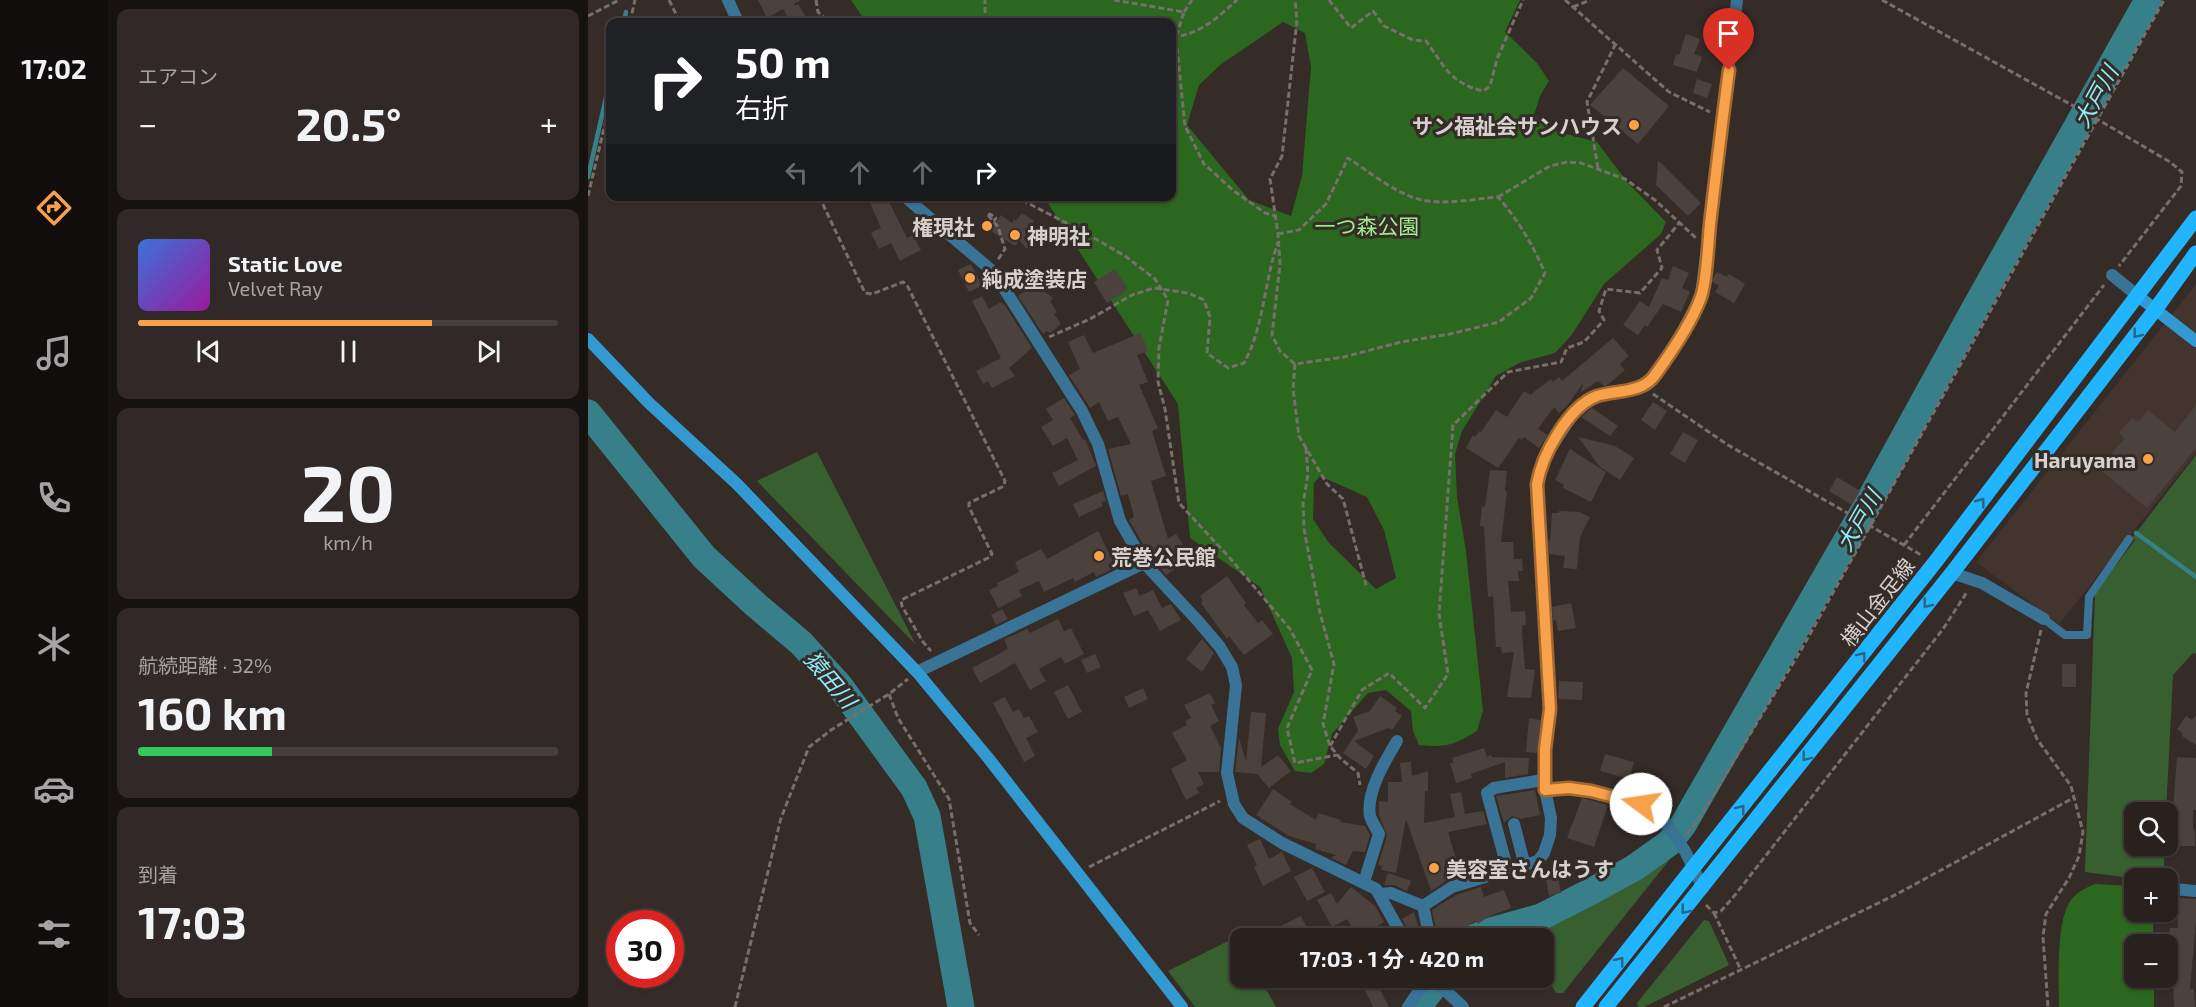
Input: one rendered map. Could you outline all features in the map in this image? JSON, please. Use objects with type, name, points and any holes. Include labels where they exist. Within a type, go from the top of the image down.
[{"type":"main road","name":"横山金足線","points":[[1583,1007],[1936,561],[2196,218]]},
{"type":"main road","name":"横山金足線","points":[[1606,1007],[1952,573],[2156,310],[2196,253]]},
{"type":"street","points":[[728,0],[736,18]]},
{"type":"street","points":[[1423,906],[1452,887],[1525,866],[1538,861],[1544,853],[1550,835],[1550,811],[1544,785],[1550,709],[1537,498],[1540,470],[1560,432],[1575,411],[1585,402],[1599,396],[1642,386],[1653,379],[1676,344],[1701,296],[1737,0]]},
{"type":"street","points":[[910,201],[990,269],[1082,411],[1098,444],[1120,521],[1144,563],[1213,638],[1232,667],[1236,685],[1227,773],[1234,804],[1243,818],[1264,833],[1376,889],[1398,928]]},
{"type":"street","points":[[2112,275],[2196,341]]},
{"type":"street","points":[[588,339],[649,403],[737,484],[917,672],[989,759],[1182,1007]]},
{"type":"street","points":[[917,672],[1144,563]]},
{"type":"street","points":[[1952,573],[1975,580],[2044,619]]},
{"type":"street","points":[[1364,882],[1379,834],[1370,818],[1370,806],[1379,772],[1397,741]]},
{"type":"street","points":[[1508,871],[1487,793],[1494,788],[1544,785],[1591,791],[1641,804],[1661,816],[1678,844],[1685,851],[1702,888]]},
{"type":"street","points":[[1514,824],[1525,866]]},
{"type":"street","points":[[2178,890],[2196,891]]},
{"type":"street","points":[[1379,894],[1391,893],[1423,906]]},
{"type":"street","points":[[1423,906],[1428,928]]},
{"type":"street","points":[[1408,1007],[1422,988]]},
{"type":"street","points":[[1443,988],[1463,1007]]},
{"type":"lane","points":[[2044,619],[2065,635],[2087,635],[2089,597],[2129,539]]},
{"type":"path","points":[[588,16],[619,0]]},
{"type":"path","points":[[631,18],[635,0]]},
{"type":"path","points":[[669,0],[678,18]]},
{"type":"path","points":[[816,0],[818,12],[825,18]]},
{"type":"path","points":[[985,0],[985,18]]},
{"type":"path","points":[[1114,0],[1184,12]]},
{"type":"path","points":[[1176,32],[1192,0]]},
{"type":"path","points":[[1176,36],[1215,21],[1237,0]]},
{"type":"path","points":[[1295,0],[1297,20],[1282,156],[1270,179],[1280,264],[1272,335],[1280,351],[1295,364],[1344,357],[1401,342],[1450,334],[1499,322],[1532,298],[1545,273],[1535,249],[1512,212],[1498,197]]},
{"type":"path","points":[[1329,0],[1351,28],[1373,11],[1384,26],[1413,40],[1426,41],[1453,78],[1466,87],[1483,91],[1490,86],[1497,59],[1523,0]]},
{"type":"path","points":[[1565,0],[1668,92],[1723,118]]},
{"type":"path","points":[[1573,7],[1590,0]]},
{"type":"path","points":[[1882,0],[2097,119],[2170,162],[2182,172],[2181,186],[1904,545]]},
{"type":"path","points":[[1678,844],[1698,820],[1801,650],[2164,0]]},
{"type":"path","points":[[1598,169],[1587,102],[1615,45]]},
{"type":"path","points":[[1176,53],[1185,126],[1204,164],[1234,191],[1265,213],[1276,216]]},
{"type":"path","points":[[588,196],[606,120]]},
{"type":"path","points":[[1278,234],[1299,230],[1326,204],[1348,159],[1394,188],[1421,200],[1449,202],[1498,197],[1550,166],[1581,162],[1625,179],[1655,200],[1707,251]]},
{"type":"path","points":[[821,201],[865,293],[872,294],[903,282],[907,285],[1005,481],[1004,486],[969,502],[969,507],[992,554],[990,557],[901,600],[902,606],[923,642],[940,661]]},
{"type":"path","points":[[1024,201],[1125,256],[1155,279],[1168,300],[1159,348],[1158,382],[1165,409],[1179,503],[1229,557],[1290,629],[1311,670],[1287,728],[1295,763],[1337,755]]},
{"type":"path","points":[[993,222],[1003,239],[1005,249],[1003,252]]},
{"type":"path","points":[[1330,746],[1362,690],[1389,674],[1425,708],[1448,674],[1439,614],[1454,425],[1508,372],[1562,362],[1567,348],[1584,342],[1604,320],[1599,311],[1606,289],[1640,293],[1662,268],[1657,250],[1680,222]]},
{"type":"path","points":[[1037,342],[1090,319],[1132,295],[1154,288],[1188,293],[1204,300],[1210,317],[1207,353],[1228,368],[1244,363],[1254,345],[1271,262],[1279,241]]},
{"type":"path","points":[[1295,364],[1293,389],[1299,436],[1327,484],[1343,500],[1366,585]]},
{"type":"path","points":[[1642,386],[1728,445],[1936,561]]},
{"type":"path","points":[[1306,448],[1308,474],[1303,504],[1304,529],[1320,613],[1334,664],[1323,724],[1330,746],[1358,773],[1360,792]]},
{"type":"path","points":[[1714,913],[1721,911],[1736,895],[1778,842],[1942,629],[1975,580]]},
{"type":"path","points":[[2044,619],[2026,693],[2027,715],[2037,739],[2071,786],[2083,832],[2079,856],[2046,914],[2043,937],[2048,1007]]},
{"type":"path","points":[[735,1007],[781,818],[809,747],[831,730],[889,694],[917,672]]},
{"type":"path","points":[[889,694],[898,718],[949,799],[970,923],[979,934]]},
{"type":"path","points":[[1078,873],[1232,794]]},
{"type":"path","points":[[1664,1007],[1740,968],[1897,894],[2075,797]]},
{"type":"path","points":[[1702,888],[1706,906],[1714,913],[1740,968]]},
{"type":"shaded area","points":[[2196,284],[2196,453],[2059,624],[1976,562]]},
{"type":"green space","name":"一つ森公園","points":[[851,0],[1520,0],[1505,32],[1537,63],[1549,81],[1540,96],[1534,115],[1551,130],[1597,142],[1628,183],[1666,222],[1661,234],[1604,284],[1571,336],[1555,353],[1519,363],[1496,376],[1462,431],[1455,454],[1457,497],[1466,551],[1483,711],[1477,731],[1462,740],[1449,744],[1419,745],[1413,731],[1411,711],[1386,690],[1368,693],[1332,734],[1324,764],[1311,773],[1295,771],[1280,745],[1278,729],[1294,692],[1292,658],[1260,587],[1190,538],[1178,404],[1047,201],[1176,201],[1176,18],[863,18]],"holes":[[[1283,22],[1305,33],[1311,67],[1302,176],[1291,216],[1249,200],[1187,125],[1199,85],[1220,65]],[[1320,476],[1367,497],[1384,530],[1396,578],[1376,589],[1329,543],[1313,519],[1314,483]]]},
{"type":"green space","points":[[817,452],[916,645],[757,481]]},
{"type":"green space","points":[[2196,455],[2196,654],[2193,653],[2173,675],[2167,802],[2124,802],[2124,856],[2164,856],[2164,868],[2124,868],[2124,877],[2085,872],[2095,593],[2135,540],[2132,538]]},
{"type":"green space","points":[[1670,852],[1674,854],[1563,993],[1556,993],[1553,988],[1554,928],[1537,928],[1650,867]]},
{"type":"green space","points":[[2095,884],[2124,886],[2124,922],[2153,922],[2153,934],[2124,934],[2124,988],[2154,988],[2154,1007],[2059,1007],[2059,954],[2062,925],[2069,903],[2084,889]]},
{"type":"green space","points":[[1704,920],[1709,921],[1729,965],[1644,1007],[1638,1007],[1637,1003]]},
{"type":"green space","points":[[1230,940],[1230,988],[1266,988],[1276,1007],[1195,1007],[1168,971]]},
{"type":"building","points":[[758,0],[801,0],[794,4],[795,6],[798,4],[807,18],[789,18],[783,9],[767,18]]},
{"type":"building","points":[[1686,34],[1700,39],[1694,54],[1702,57],[1697,72],[1673,65]]},
{"type":"building","name":"サン福祉会サンハウス","points":[[1623,68],[1669,106],[1638,144],[1590,105]]},
{"type":"building","points":[[1697,79],[1712,84],[1707,98],[1693,93]]},
{"type":"building","points":[[1658,160],[1701,203],[1688,216],[1656,185]]},
{"type":"building","points":[[869,201],[888,201],[907,238],[913,235],[921,250],[900,261],[891,243],[879,249],[871,233],[881,228]]},
{"type":"building","points":[[1022,213],[1034,221],[1029,230],[1037,240],[1027,249],[1019,240],[1015,246],[991,231],[1001,215],[1012,223]]},
{"type":"building","name":"純成塗装店","points":[[971,264],[982,286],[969,292],[958,270]]},
{"type":"building","points":[[1673,266],[1689,273],[1682,288],[1690,292],[1681,312],[1663,304],[1647,327],[1645,325],[1638,335],[1623,325],[1640,301],[1649,307],[1662,278],[1668,280]]},
{"type":"building","points":[[1115,269],[1128,289],[1107,303],[1094,282]]},
{"type":"building","points":[[1717,272],[1727,277],[1729,274],[1745,284],[1734,303],[1715,292],[1719,286],[1711,281]]},
{"type":"building","points":[[1034,284],[1053,298],[1050,301],[1057,312],[1054,314],[1061,324],[1050,333],[1047,331],[1043,334],[1018,296]]},
{"type":"building","points":[[982,296],[989,309],[1001,302],[1004,304],[1032,348],[1009,368],[1015,376],[992,388],[988,381],[983,384],[976,371],[1001,358],[972,301]]},
{"type":"building","points":[[1141,333],[1148,351],[1137,355],[1148,382],[1139,385],[1158,428],[1152,431],[1166,476],[1151,481],[1168,539],[1176,534],[1184,546],[1174,552],[1182,564],[1166,575],[1150,556],[1129,520],[1134,517],[1128,494],[1121,496],[1108,449],[1131,444],[1118,417],[1108,421],[1099,402],[1090,408],[1069,375],[1080,369],[1068,342],[1084,335],[1093,353]]},
{"type":"building","points":[[1613,338],[1629,356],[1620,364],[1625,370],[1605,387],[1598,381],[1581,392],[1583,383],[1567,406],[1559,413],[1554,407],[1538,429],[1548,435],[1539,448],[1524,437],[1522,440],[1519,438],[1498,468],[1466,448],[1473,435],[1475,437],[1479,431],[1481,432],[1496,410],[1507,417],[1524,391],[1530,395],[1551,379],[1553,382],[1559,377],[1562,381]]},
{"type":"building","points":[[1064,398],[1075,415],[1070,418],[1083,440],[1085,439],[1096,466],[1059,486],[1052,473],[1078,460],[1067,438],[1053,446],[1041,427],[1053,420],[1046,409]]},
{"type":"building","points":[[1653,402],[1667,411],[1655,430],[1641,420]]},
{"type":"building","name":"Haruyama","points":[[2196,405],[2196,448],[2147,508],[2099,469],[2125,438],[2119,433],[2132,418],[2138,422],[2148,410],[2175,432]]},
{"type":"building","points":[[1592,408],[1618,426],[1610,436],[1581,417]]},
{"type":"building","points":[[1683,432],[1698,440],[1685,463],[1670,454]]},
{"type":"building","points":[[1578,437],[1615,446],[1634,458],[1620,480],[1600,467]]},
{"type":"building","points":[[1570,449],[1606,472],[1591,502],[1563,488],[1564,485],[1555,480]]},
{"type":"building","points":[[1490,470],[1507,471],[1501,542],[1513,542],[1514,559],[1522,559],[1523,571],[1518,571],[1519,581],[1508,581],[1511,612],[1525,611],[1526,625],[1523,625],[1522,631],[1525,669],[1535,670],[1531,698],[1507,697],[1514,652],[1502,653],[1501,647],[1496,647],[1493,596],[1488,597],[1484,527],[1480,526]]},
{"type":"building","points":[[1837,477],[1860,491],[1852,505],[1829,491]]},
{"type":"building","points":[[1103,491],[1106,501],[1101,502],[1103,506],[1079,517],[1073,504]]},
{"type":"building","points":[[1559,511],[1579,512],[1590,517],[1580,537],[1577,569],[1563,568],[1565,556],[1549,554],[1548,540],[1550,541],[1552,513],[1559,513]]},
{"type":"building","points":[[1098,531],[1116,567],[1096,577],[1094,572],[1075,582],[1073,578],[1044,592],[1039,581],[1019,590],[1022,596],[998,608],[989,590],[998,586],[997,583],[1019,572],[1015,562],[1041,549],[1047,559]]},
{"type":"building","points":[[1227,576],[1258,623],[1262,620],[1273,634],[1244,655],[1229,636],[1227,639],[1201,603],[1203,601],[1200,596]]},
{"type":"building","points":[[1136,588],[1140,596],[1153,590],[1162,608],[1171,604],[1181,620],[1160,631],[1148,610],[1134,616],[1123,593]]},
{"type":"building","points":[[1571,603],[1576,628],[1558,631],[1556,620],[1553,621],[1552,607]]},
{"type":"building","points":[[1002,609],[1008,619],[996,625],[991,615]]},
{"type":"building","points":[[1058,619],[1064,631],[1071,628],[1084,654],[1065,664],[1061,657],[1039,669],[1046,681],[1030,690],[1015,663],[980,683],[972,668],[1008,649],[1004,639],[1027,629],[1030,633]]},
{"type":"building","points":[[1202,639],[1214,653],[1202,672],[1186,659]]},
{"type":"building","points":[[1095,654],[1101,667],[1087,673],[1081,660]]},
{"type":"building","points":[[2062,664],[2076,664],[2076,687],[2062,687]]},
{"type":"building","points":[[1559,681],[1583,682],[1582,700],[1558,699]]},
{"type":"building","points":[[1068,685],[1082,712],[1068,719],[1054,692]]},
{"type":"building","points":[[1143,688],[1148,699],[1129,708],[1124,697]]},
{"type":"building","points":[[1210,693],[1215,703],[1211,705],[1219,721],[1210,726],[1221,748],[1219,772],[1198,772],[1204,784],[1196,788],[1199,793],[1186,800],[1171,769],[1187,760],[1172,733],[1187,725],[1185,721],[1191,718],[1184,705]]},
{"type":"building","points":[[1380,696],[1397,708],[1395,711],[1402,716],[1392,730],[1389,728],[1354,741],[1374,756],[1366,769],[1343,753],[1358,730],[1353,717],[1370,711]]},
{"type":"building","points":[[1005,697],[1013,712],[1019,709],[1024,718],[1029,716],[1038,732],[1026,738],[1035,756],[1024,762],[993,703]]},
{"type":"building","points":[[1251,712],[1266,713],[1261,767],[1278,755],[1291,771],[1269,788],[1257,774],[1235,772],[1239,738],[1246,761]]},
{"type":"building","points":[[2196,715],[2196,745],[2182,736],[2183,734],[2177,729],[2186,716],[2192,720]]},
{"type":"building","points":[[1529,718],[1541,720],[1537,753],[1526,752]]},
{"type":"building","points":[[1484,748],[1487,757],[1491,755],[1492,757],[1529,758],[1528,774],[1505,778],[1505,762],[1471,774],[1472,778],[1456,783],[1450,763],[1454,763],[1452,758]]},
{"type":"building","points":[[1605,754],[1634,762],[1629,779],[1600,771]]},
{"type":"building","points":[[2177,757],[2196,758],[2196,810],[2193,810],[2195,846],[2178,846],[2178,802],[2174,802]]},
{"type":"building","points":[[1411,762],[1412,776],[1428,771],[1424,823],[1455,817],[1450,794],[1461,792],[1465,814],[1483,811],[1487,824],[1448,832],[1458,866],[1446,869],[1449,879],[1431,891],[1406,819],[1396,873],[1381,870],[1382,866],[1378,865],[1387,836],[1379,815],[1379,801],[1388,802],[1388,782],[1402,782],[1400,763]]},
{"type":"building","points":[[1273,789],[1292,802],[1290,804],[1316,820],[1318,813],[1341,820],[1340,822],[1365,826],[1370,835],[1365,852],[1353,851],[1346,865],[1331,858],[1336,855],[1315,849],[1316,844],[1289,836],[1256,815]]},
{"type":"building","points":[[1535,790],[1540,815],[1521,819],[1512,816],[1504,823],[1496,796]]},
{"type":"building","points":[[1582,798],[1608,805],[1594,847],[1567,838]]},
{"type":"building","points":[[1260,839],[1269,859],[1282,852],[1291,871],[1263,886],[1254,867],[1257,865],[1247,845]]},
{"type":"building","points":[[1312,868],[1325,892],[1307,901],[1294,877]]},
{"type":"building","points":[[1557,871],[1561,893],[1549,896],[1545,875]]},
{"type":"building","points":[[1388,873],[1411,881],[1407,891],[1394,885],[1384,885]]},
{"type":"building","points":[[1351,887],[1375,906],[1384,922],[1374,928],[1352,928],[1347,919],[1332,927],[1317,900],[1331,893],[1337,904]]},
{"type":"building","points":[[1481,887],[1484,897],[1504,890],[1511,908],[1488,917],[1478,924],[1476,921],[1464,928],[1437,928],[1432,910],[1456,895]]},
{"type":"building","points":[[2178,898],[2196,899],[2190,989],[2194,989],[2195,1007],[2174,1007],[2173,988],[2178,988],[2178,934],[2170,934],[2170,928],[2178,928]]},
{"type":"building","points":[[1414,912],[1419,928],[1407,928],[1402,919]]},
{"type":"building","points":[[1301,916],[1307,928],[1277,928]]},
{"type":"building","points":[[1379,988],[1389,1007],[1373,1007],[1365,990]]},
{"type":"waterway","name":"大戸川","points":[[1501,928],[1541,917],[1634,868],[1669,843],[1683,825],[1863,512],[2148,0]]},
{"type":"waterway","points":[[625,18],[626,12]]},
{"type":"waterway","points":[[588,177],[606,98]]},
{"type":"waterway","name":"猿田川","points":[[588,413],[704,557],[801,643],[839,685],[914,788],[927,816],[961,1007]]},
{"type":"waterway","points":[[2136,533],[2196,577]]},
{"type":"waterway","name":"大戸川","points":[[1418,1007],[1432,988]]},
{"type":"place","name":"サン福祉会サンハウス","points":[[1634,125]]},
{"type":"place","name":"権現社","points":[[987,226]]},
{"type":"place","name":"神明社","points":[[1015,235]]},
{"type":"place","name":"純成塗装店","points":[[970,278]]},
{"type":"place","name":"Haruyama","points":[[2148,459]]},
{"type":"place","name":"荒巻公民館","points":[[1099,556]]},
{"type":"place","name":"美容室さんはうす","points":[[1434,868]]},
{"type":"route","points":[[1641,804],[1591,791],[1569,788],[1545,790],[1545,749],[1550,709],[1537,484],[1548,452],[1575,411],[1585,402],[1599,396],[1642,386],[1653,379],[1676,344],[1701,296],[1729,70]]}]
